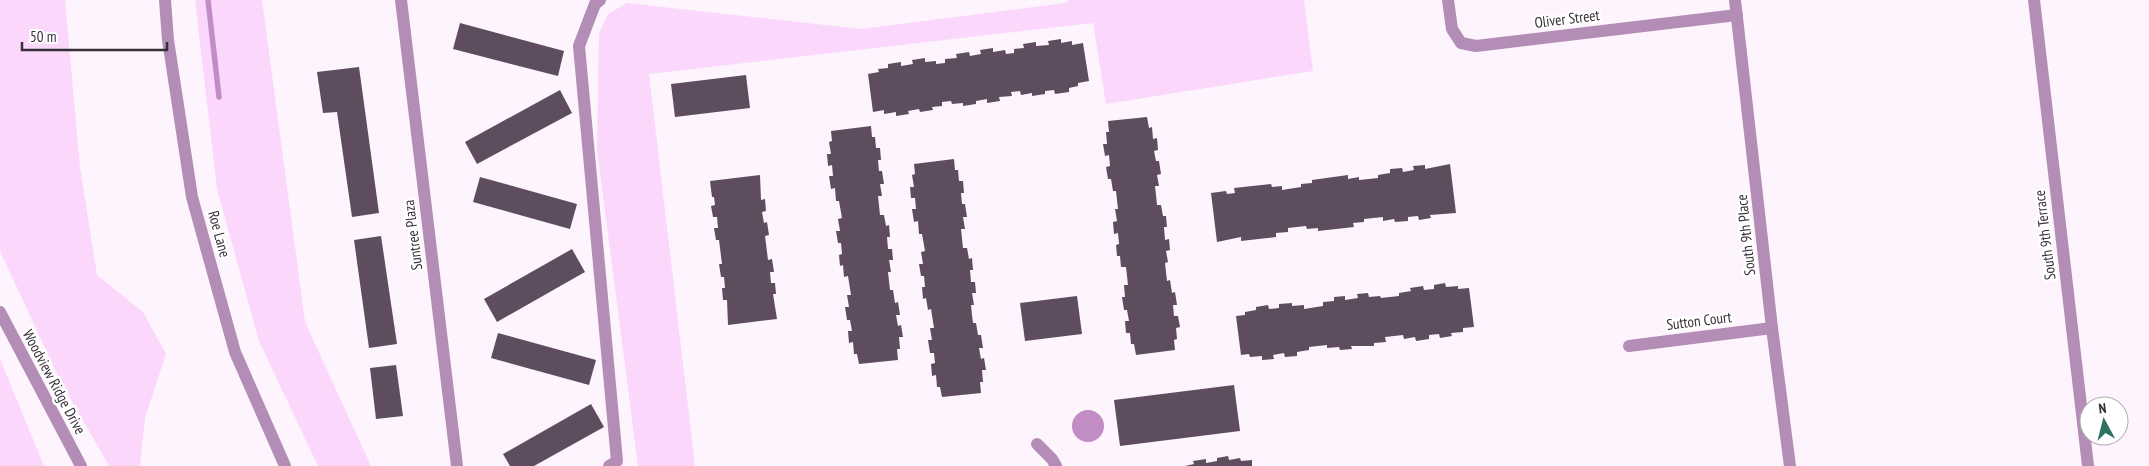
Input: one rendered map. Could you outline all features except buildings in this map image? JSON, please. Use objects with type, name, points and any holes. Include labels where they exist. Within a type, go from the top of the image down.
[{"type":"street","name":"Roe Lane","points":[[165,0],[168,40],[192,197],[235,352],[285,466]]},
{"type":"street","name":"Suntree Plaza","points":[[401,0],[457,466]]},
{"type":"street","points":[[600,0],[596,4],[579,46],[617,461],[610,466]]},
{"type":"street","name":"Oliver Street","points":[[1448,0],[1452,29],[1461,43],[1476,46],[1737,15]]},
{"type":"street","name":"South 9th Place","points":[[1735,0],[1772,328],[1790,466]]},
{"type":"street","name":"South 9th Terrace","points":[[2034,0],[2088,466]]},
{"type":"street","name":"Woodview Ridge Drive","points":[[0,312],[81,466]]},
{"type":"street","name":"Sutton Court","points":[[1629,346],[1772,328]]},
{"type":"street","points":[[1037,444],[1052,459],[1056,466]]},
{"type":"shaded area","points":[[0,0],[65,0],[80,167],[97,275],[143,312],[166,354],[145,418],[140,466],[109,466],[60,380],[0,251]]},
{"type":"shaded area","points":[[195,0],[262,0],[305,322],[371,466],[318,466],[259,341],[217,189]]},
{"type":"shaded area","points":[[1070,0],[1304,0],[1313,71],[1106,104],[1093,23],[649,74],[695,466],[638,466],[597,149],[599,33],[608,14],[627,3],[861,29],[1065,3]]},
{"type":"shaded area","points":[[0,359],[44,466],[0,466]]},
{"type":"shaded area","points":[[1088,410],[1099,415],[1104,426],[1099,437],[1088,442],[1077,437],[1072,426],[1077,415]]},
{"type":"waterway","points":[[208,0],[219,97]]}]
